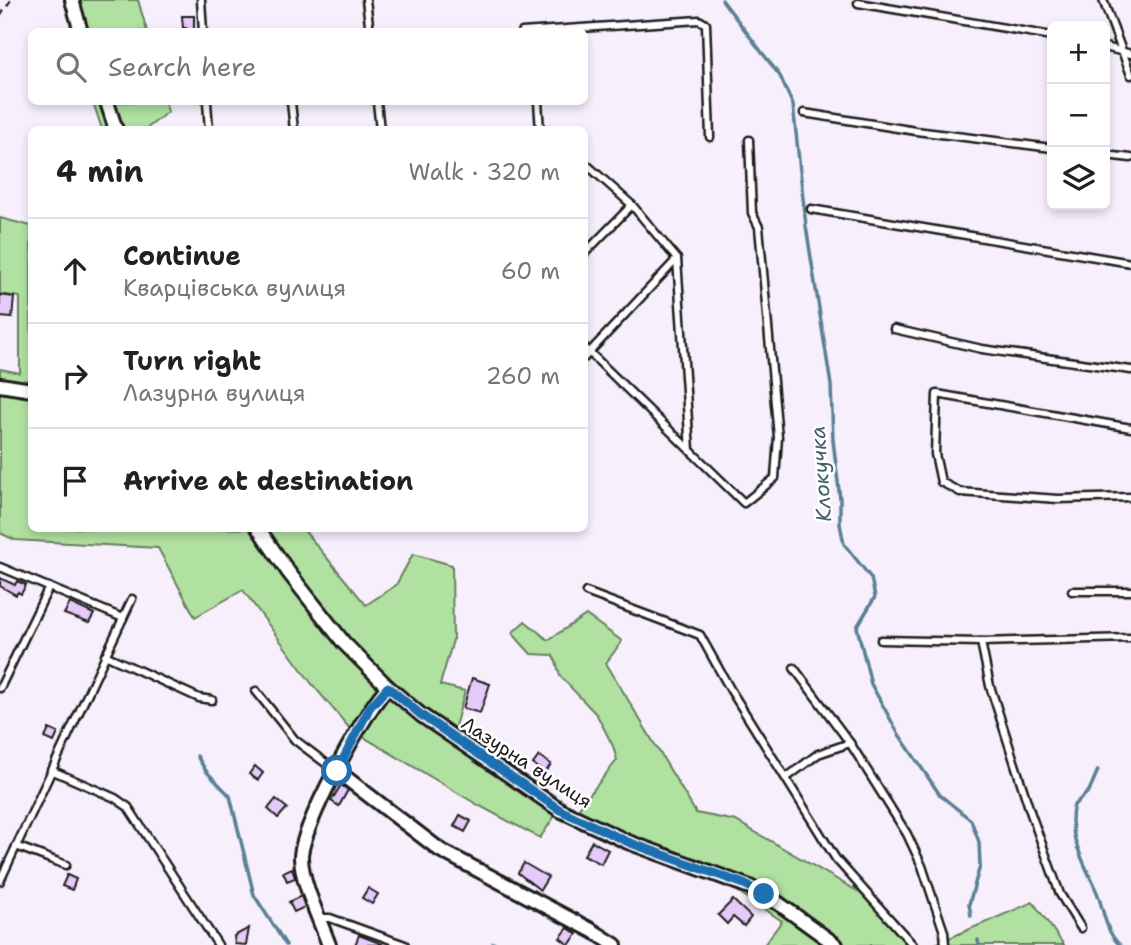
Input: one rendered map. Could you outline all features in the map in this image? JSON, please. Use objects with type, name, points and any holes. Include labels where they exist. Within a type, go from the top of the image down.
[{"type":"street","points":[[72,0],[79,28]]},
{"type":"street","points":[[108,105],[115,126]]},
{"type":"street","points":[[0,385],[28,389]]},
{"type":"street","name":"Лазурна вулиця","points":[[261,532],[323,618],[356,656],[421,715],[560,810],[628,842],[750,887],[778,903],[836,945]]},
{"type":"street","points":[[329,945],[302,867],[301,852],[312,819],[370,707],[388,687]]},
{"type":"street","points":[[337,771],[440,850],[615,945]]},
{"type":"lane","points":[[201,0],[203,28]]},
{"type":"lane","points":[[366,0],[370,28]]},
{"type":"lane","points":[[1103,0],[1127,54],[1131,75]]},
{"type":"lane","points":[[858,3],[1047,35]]},
{"type":"lane","points":[[578,28],[699,20],[706,24],[710,137]]},
{"type":"lane","points":[[1110,49],[1127,54]]},
{"type":"lane","points":[[207,105],[209,126]]},
{"type":"lane","points":[[291,105],[294,126]]},
{"type":"lane","points":[[377,105],[380,126]]},
{"type":"lane","points":[[538,105],[540,126]]},
{"type":"lane","points":[[804,113],[916,131],[1047,147]]},
{"type":"lane","points":[[588,355],[744,503],[775,478],[778,437],[759,228],[752,212],[749,140]]},
{"type":"lane","points":[[1110,156],[1131,158]]},
{"type":"lane","points":[[588,166],[632,205],[677,259],[690,450]]},
{"type":"lane","points":[[588,250],[632,205]]},
{"type":"lane","points":[[811,209],[1131,263]]},
{"type":"lane","points":[[588,351],[677,259]]},
{"type":"lane","points":[[894,329],[982,349],[1131,370]]},
{"type":"lane","points":[[1131,428],[937,394],[935,454],[941,482],[950,487],[960,492],[1058,499],[1131,497]]},
{"type":"lane","points":[[0,567],[122,618]]},
{"type":"lane","points":[[0,688],[48,587]]},
{"type":"lane","points":[[1072,591],[1131,591]]},
{"type":"lane","points":[[586,592],[700,635],[730,689],[836,859],[914,945]]},
{"type":"lane","points":[[0,881],[132,599]]},
{"type":"lane","points":[[881,640],[981,642],[1131,638]]},
{"type":"lane","points":[[981,642],[990,686],[1031,814],[1060,894],[1082,928]]},
{"type":"lane","points":[[105,655],[203,700],[212,700]]},
{"type":"lane","points":[[794,668],[850,743],[917,853],[944,932],[945,945]]},
{"type":"lane","points":[[256,691],[300,745],[337,771]]},
{"type":"lane","points":[[786,778],[818,754],[850,743]]},
{"type":"lane","points":[[51,770],[115,798],[128,807],[218,945]]},
{"type":"lane","points":[[16,846],[66,865]]},
{"type":"lane","points":[[319,918],[330,918],[405,945]]},
{"type":"path","points":[[0,16],[11,0]]},
{"type":"green space","points":[[64,0],[138,0],[146,28],[72,28]]},
{"type":"green space","points":[[94,105],[166,105],[168,112],[150,126],[101,126]]},
{"type":"green space","points":[[0,218],[28,225],[28,532],[305,532],[366,605],[396,585],[413,554],[452,565],[453,640],[440,685],[465,691],[454,730],[564,802],[540,838],[478,805],[350,729],[312,684],[243,590],[195,617],[158,548],[15,540],[0,533],[0,369],[20,373],[20,297],[0,294]]},
{"type":"green space","points":[[586,615],[622,641],[606,663],[696,813],[736,821],[881,905],[916,945],[764,945],[782,921],[737,891],[580,829],[574,814],[617,760],[613,746],[597,715],[560,676],[552,655],[531,654],[512,633],[525,621],[548,640]]},
{"type":"green space","points":[[1033,902],[1064,945],[933,945]]},
{"type":"building","points":[[182,16],[194,16],[194,28],[183,28]]},
{"type":"building","points":[[0,295],[14,297],[12,318],[0,317]]},
{"type":"building","points":[[0,578],[15,585],[17,581],[26,585],[21,594],[18,592],[16,595],[0,586]]},
{"type":"building","points":[[70,603],[94,614],[89,623],[64,614]]},
{"type":"building","points":[[472,678],[490,684],[480,713],[463,708]]},
{"type":"building","points":[[49,729],[58,733],[54,742],[45,738]]},
{"type":"building","points":[[539,756],[551,764],[545,773],[533,764]]},
{"type":"building","points":[[255,766],[263,773],[258,780],[249,774]]},
{"type":"building","points":[[341,785],[348,790],[339,806],[331,801]]},
{"type":"building","points":[[276,799],[287,808],[278,818],[268,809]]},
{"type":"building","points":[[460,815],[471,821],[465,832],[454,826]]},
{"type":"building","points":[[592,841],[608,850],[601,864],[584,855]]},
{"type":"building","points":[[524,863],[548,877],[540,890],[518,873]]},
{"type":"building","points":[[292,868],[295,878],[287,881],[283,872]]},
{"type":"building","points":[[67,875],[76,879],[72,890],[62,886]]},
{"type":"building","points":[[368,888],[378,894],[372,904],[362,898]]},
{"type":"building","points":[[301,896],[305,907],[294,912],[289,902]]},
{"type":"building","points":[[733,900],[751,917],[744,926],[733,917],[727,924],[718,915]]},
{"type":"building","points":[[249,928],[246,945],[235,944],[234,936]]},
{"type":"building","points":[[568,928],[577,934],[569,945],[560,938]]},
{"type":"building","points":[[359,935],[382,944],[355,945]]},
{"type":"waterway","name":"Клокучка","points":[[722,0],[780,76],[793,105],[806,226],[831,385],[840,524],[844,544],[871,578],[875,597],[857,627],[871,684],[898,733],[940,795],[971,820],[979,842],[980,866],[969,904],[971,916]]},
{"type":"waterway","points":[[197,756],[206,771],[230,796],[254,895],[286,945]]},
{"type":"waterway","points":[[1098,770],[1089,791],[1074,805],[1073,828],[1108,928],[1120,945]]},
{"type":"waterway","name":"Клокучка","points":[[978,940],[979,945]]},
{"type":"route","points":[[337,771],[370,707],[388,687],[421,715],[560,810],[603,832],[744,884],[764,894]]}]
